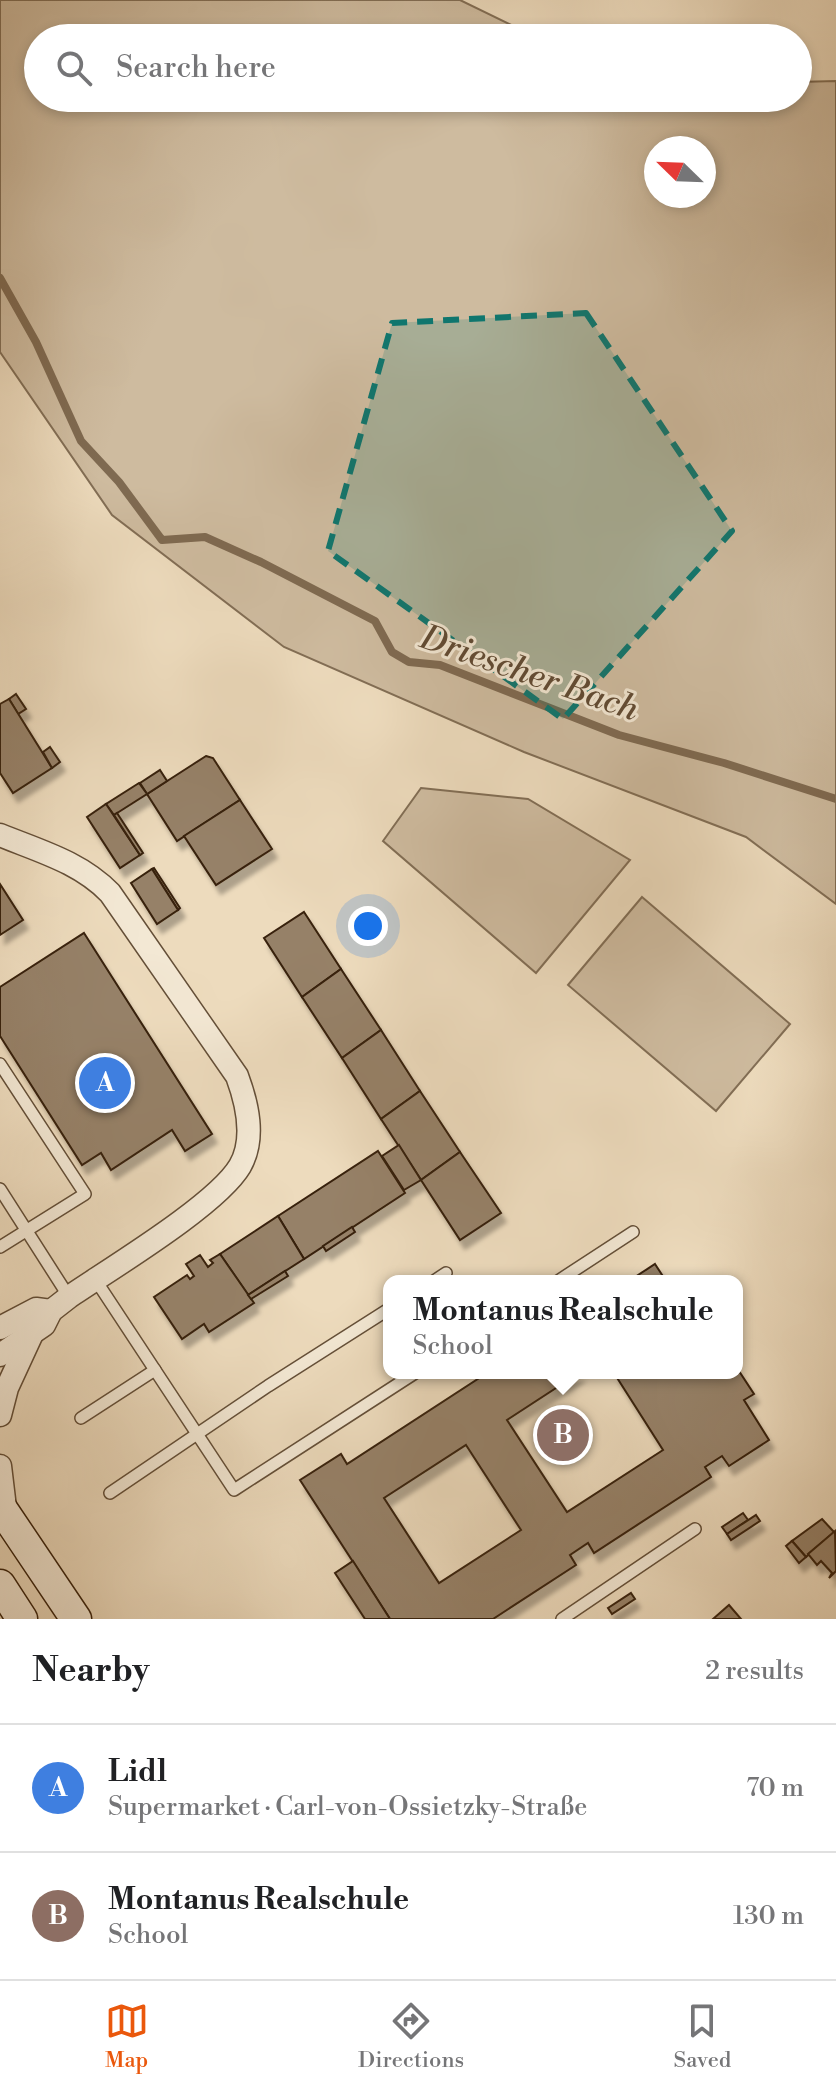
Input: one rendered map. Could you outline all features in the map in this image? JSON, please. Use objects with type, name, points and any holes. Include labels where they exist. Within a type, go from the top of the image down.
[{"type":"main road","points":[[3,1511],[76,1619]]},
{"type":"main road","points":[[0,1585],[22,1619]]},
{"type":"street","points":[[0,835],[76,866],[94,876],[110,893],[237,1076],[248,1107],[248,1139],[240,1165],[211,1198],[60,1304],[44,1325],[0,1355]]},
{"type":"street","points":[[0,1328],[36,1309],[60,1304]]},
{"type":"street","points":[[0,1415],[11,1377],[31,1336]]},
{"type":"street","points":[[0,1466],[3,1511]]},
{"type":"lane","points":[[0,1064],[85,1194],[0,1247]]},
{"type":"lane","points":[[0,1189],[27,1230],[60,1304]]},
{"type":"lane","points":[[567,1275],[633,1232]]},
{"type":"lane","points":[[95,1279],[234,1490],[406,1379]]},
{"type":"lane","points":[[110,1493],[383,1313]]},
{"type":"lane","points":[[81,1418],[155,1370]]},
{"type":"lane","points":[[562,1619],[695,1529]]},
{"type":"highlighted area","points":[[586,313],[732,531],[563,719],[328,551],[392,323]]},
{"type":"shaded area","points":[[0,0],[460,0],[509,24],[24,24],[24,112],[812,112],[812,82],[836,81],[836,904],[746,837],[524,752],[284,647],[112,515],[0,352]]},
{"type":"shaded area","points":[[421,788],[528,799],[630,860],[536,973],[383,841]]},
{"type":"shaded area","points":[[642,897],[790,1024],[716,1111],[568,985]]},
{"type":"building","points":[[16,694],[26,709],[18,714],[9,699]]},
{"type":"building","points":[[9,699],[52,768],[13,793],[0,773],[0,704]]},
{"type":"building","points":[[50,747],[60,762],[52,768],[43,752]]},
{"type":"building","points":[[206,756],[213,758],[240,800],[177,841],[147,794]]},
{"type":"building","points":[[160,770],[167,781],[147,794],[140,783]]},
{"type":"building","points":[[139,783],[147,794],[114,815],[106,804]]},
{"type":"building","points":[[240,800],[272,849],[216,885],[184,836]]},
{"type":"building","points":[[106,804],[140,855],[120,868],[87,817]]},
{"type":"building","points":[[117,813],[143,853],[140,855],[114,815]]},
{"type":"building","points":[[152,869],[180,908],[178,910]]},
{"type":"building","points":[[152,869],[178,910],[157,924],[131,883]]},
{"type":"building","points":[[0,884],[23,920],[0,935]]},
{"type":"building","points":[[304,912],[341,969],[302,997],[264,938]]},
{"type":"building","points":[[84,933],[212,1134],[185,1151],[172,1130],[111,1170],[101,1153],[82,1165],[0,1036],[0,987]]},
{"type":"building","points":[[341,969],[381,1030],[342,1058],[302,997]]},
{"type":"building","points":[[381,1030],[420,1091],[381,1119],[342,1058]]},
{"type":"building","points":[[420,1091],[460,1152],[421,1180],[381,1119]]},
{"type":"building","points":[[399,1145],[421,1180],[404,1190],[382,1156]]},
{"type":"building","points":[[378,1151],[405,1193],[304,1259],[278,1216]]},
{"type":"building","points":[[460,1152],[501,1213],[460,1240],[421,1180]]},
{"type":"building","points":[[278,1216],[304,1259],[248,1295],[220,1254]]},
{"type":"building","points":[[352,1227],[355,1232],[326,1251],[323,1246]]},
{"type":"building","points":[[220,1254],[254,1303],[209,1332],[204,1324],[182,1339],[154,1297],[187,1275],[190,1279],[194,1276],[186,1264],[200,1255],[208,1267],[213,1263],[210,1260]]},
{"type":"building","points":[[655,1264],[662,1275],[638,1275]]},
{"type":"building","points":[[285,1271],[288,1276],[251,1299],[248,1295]]},
{"type":"building","points":[[743,1377],[754,1394],[744,1400],[769,1440],[729,1466],[722,1456],[705,1467],[711,1477],[594,1553],[588,1543],[570,1555],[576,1565],[493,1619],[390,1619],[300,1480],[341,1454],[347,1464],[478,1379],[570,1379],[507,1420],[567,1512],[663,1450],[618,1379]],"holes":[[[466,1445],[521,1530],[439,1583],[384,1498]]]},
{"type":"building","points":[[743,1513],[748,1520],[727,1534],[722,1527]]},
{"type":"building","points":[[756,1515],[760,1521],[731,1540],[727,1534]]},
{"type":"building","points":[[822,1519],[834,1532],[806,1557],[792,1541]]},
{"type":"building","points":[[835,1531],[836,1571],[829,1578],[832,1573],[821,1561],[817,1565],[808,1554]]},
{"type":"building","points":[[792,1541],[806,1557],[799,1563],[786,1546]]},
{"type":"building","points":[[353,1561],[390,1619],[365,1619],[335,1573]]},
{"type":"building","points":[[631,1593],[635,1599],[612,1614],[608,1608]]},
{"type":"building","points":[[729,1605],[741,1619],[713,1619]]},
{"type":"waterway","name":"Driescher Bach","points":[[0,278],[36,342],[81,441],[119,482],[162,540],[205,537],[261,562],[375,621],[392,652],[409,662],[440,665],[619,735],[724,763],[836,799]]},
{"type":"place","name":"Lidl","points":[[105,1083]]},
{"type":"place","name":"Montanus Realschule","points":[[563,1435]]}]
